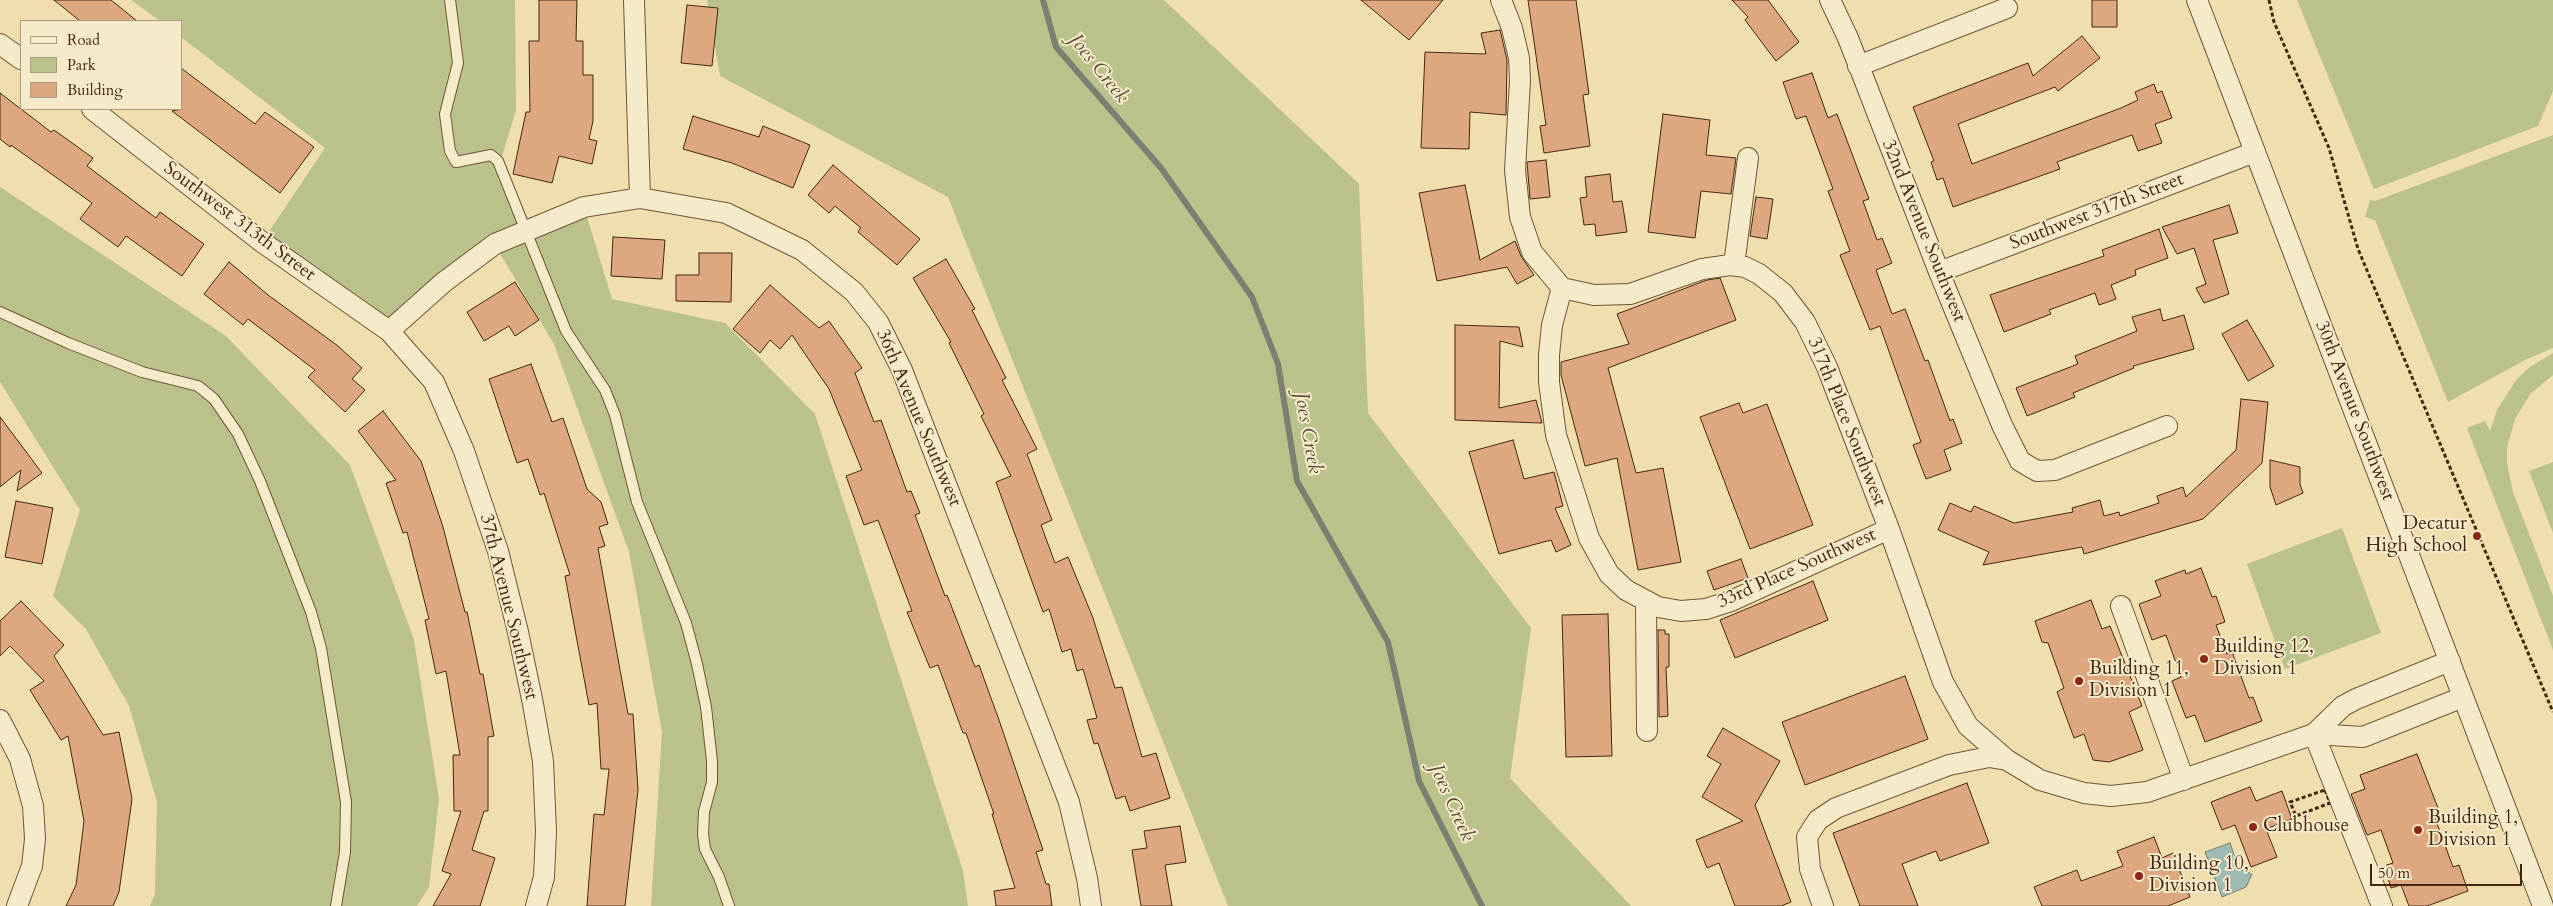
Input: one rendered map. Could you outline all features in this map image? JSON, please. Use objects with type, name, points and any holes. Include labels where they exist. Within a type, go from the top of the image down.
[{"type":"street","points":[[634,0],[640,198]]},
{"type":"street","points":[[1500,0],[1512,28],[1519,58],[1520,80],[1515,170],[1520,217],[1532,252],[1562,288]]},
{"type":"street","name":"32nd Avenue Southwest","points":[[1830,0],[1837,12],[1939,272],[2002,425],[2020,461],[2037,471],[2055,470],[2167,426]]},
{"type":"street","name":"30th Avenue Southwest","points":[[2197,0],[2543,906]]},
{"type":"street","points":[[1858,66],[2007,8]]},
{"type":"street","points":[[0,44],[20,58]]},
{"type":"street","name":"Southwest 313th Street","points":[[93,110],[262,242],[390,331]]},
{"type":"street","name":"Southwest 317th Street","points":[[1939,272],[2255,152]]},
{"type":"street","points":[[1734,265],[1748,158]]},
{"type":"street","name":"36th Avenue Southwest","points":[[390,331],[444,282],[495,244],[584,207],[640,198],[726,213],[802,250],[854,292],[878,322],[902,370],[1069,802],[1087,878],[1091,906]]},
{"type":"street","name":"317th Place Southwest","points":[[1562,288],[1594,295],[1630,294],[1702,269],[1734,265],[1752,270],[1772,282],[1788,299],[1809,330],[1827,367],[1890,529],[1946,689],[1968,726],[2007,760],[2040,780],[2084,793],[2111,796],[2147,792],[2314,734]]},
{"type":"street","name":"33rd Place Southwest","points":[[1562,288],[1552,325],[1549,356],[1549,382],[1556,436],[1584,525],[1596,551],[1617,583],[1646,602],[1681,611],[1699,610],[1714,606],[1890,529]]},
{"type":"street","name":"37th Avenue Southwest","points":[[390,331],[434,382],[464,450],[498,551],[518,632],[543,761],[546,831],[544,878],[536,906]]},
{"type":"street","points":[[1646,602],[1647,732]]},
{"type":"street","points":[[2120,606],[2184,780]]},
{"type":"street","points":[[2314,734],[2343,706],[2356,699],[2450,661]]},
{"type":"street","points":[[2314,734],[2363,737],[2463,697]]},
{"type":"street","points":[[0,720],[20,759],[33,806],[35,838],[32,866],[17,906]]},
{"type":"street","points":[[2314,734],[2382,906]]},
{"type":"street","points":[[1823,906],[1810,869],[1808,837],[1815,823],[1831,811],[1925,774],[1972,759],[1989,757],[2007,760]]},
{"type":"lane","points":[[450,0],[458,63],[445,114],[450,151],[456,162],[491,155],[498,161],[566,331],[605,390],[620,427],[637,502],[690,635],[706,707],[712,761],[712,782],[704,812],[703,834],[705,849],[719,877],[729,906]]},
{"type":"lane","points":[[0,312],[68,343],[142,372],[198,386],[214,399],[238,434],[276,522],[310,612],[321,648],[346,802],[346,852],[336,906]]},
{"type":"path","points":[[2269,0],[2274,22],[2329,148],[2358,249],[2553,712]]},
{"type":"path","points":[[2325,790],[2330,803],[2296,816],[2290,802],[2325,790]]},
{"type":"green space","points":[[131,0],[515,0],[516,110],[501,160],[531,228],[584,207],[612,299],[725,323],[815,414],[963,871],[968,906],[651,906],[662,732],[629,552],[554,344],[495,245],[389,331],[262,242],[325,148],[182,38],[182,20],[159,20]]},
{"type":"green space","points":[[707,0],[1164,0],[1359,184],[1368,413],[1531,628],[1510,778],[1631,906],[1228,906],[948,197],[720,76]]},
{"type":"green space","points":[[2297,0],[2553,0],[2553,91],[2538,126],[2374,189]]},
{"type":"green space","points":[[2553,135],[2553,348],[2525,360],[2448,402],[2375,220],[2365,217],[2370,200],[2375,201]]},
{"type":"green space","points":[[0,187],[226,336],[350,465],[414,640],[439,799],[429,887],[417,906],[150,906],[155,894],[157,802],[129,706],[86,629],[53,596],[80,510],[0,382]]},
{"type":"green space","points":[[2553,353],[2553,375],[2531,393],[2515,419],[2507,447],[2507,463],[2513,492],[2553,596],[2553,650],[2467,428],[2485,421],[2490,431],[2497,410],[2516,380],[2530,367]]},
{"type":"green space","points":[[2553,462],[2553,533],[2529,471]]},
{"type":"green space","points":[[2342,528],[2381,633],[2285,669],[2247,564]]},
{"type":"water","points":[[2230,843],[2239,869],[2252,874],[2246,887],[2222,897],[2205,852]]},
{"type":"building","points":[[54,0],[111,0],[136,20],[79,20]]},
{"type":"building","points":[[539,0],[577,0],[576,41],[583,41],[583,75],[593,75],[593,121],[589,139],[597,141],[592,164],[559,156],[552,183],[513,174],[526,112],[530,112],[529,41],[539,41]]},
{"type":"building","points":[[1361,0],[1443,0],[1409,40]]},
{"type":"building","points":[[1528,0],[1576,0],[1589,94],[1583,95],[1590,146],[1544,153],[1540,126],[1546,125]]},
{"type":"building","points":[[1732,0],[1768,0],[1799,42],[1776,61],[1745,20],[1748,17]]},
{"type":"building","points":[[2092,0],[2117,0],[2117,27],[2092,27]]},
{"type":"building","points":[[687,5],[718,8],[712,66],[681,63]]},
{"type":"building","points":[[1500,30],[1507,60],[1506,115],[1470,112],[1469,149],[1421,148],[1425,52],[1486,54],[1481,33]]},
{"type":"building","points":[[2082,36],[2100,58],[2058,91],[2055,87],[1958,124],[1972,164],[2121,108],[2138,100],[2135,92],[2154,84],[2157,93],[2162,91],[2172,118],[2155,124],[2162,143],[2138,151],[2132,135],[2057,162],[2060,169],[1953,207],[1943,178],[1937,180],[1931,162],[1934,161],[1913,107],[2028,63],[2033,76]]},
{"type":"building","points":[[182,69],[255,124],[265,112],[314,147],[280,193],[172,111],[182,110]]},
{"type":"building","points":[[1812,73],[1828,118],[1837,114],[1869,199],[1863,201],[1877,240],[1882,238],[1892,263],[1876,270],[1892,314],[1905,309],[1925,361],[1928,360],[1950,421],[1953,419],[1962,443],[1944,450],[1951,470],[1926,479],[1913,445],[1921,442],[1880,326],[1870,330],[1840,255],[1850,251],[1828,191],[1833,189],[1806,116],[1796,119],[1783,82]]},
{"type":"building","points":[[0,93],[51,132],[54,130],[93,158],[87,166],[156,218],[160,212],[204,244],[182,276],[126,236],[118,247],[80,219],[92,203],[0,139]]},
{"type":"building","points":[[1663,114],[1710,120],[1706,155],[1736,158],[1731,194],[1701,191],[1695,238],[1648,232]]},
{"type":"building","points":[[693,116],[759,137],[763,126],[810,145],[793,188],[732,163],[683,149]]},
{"type":"building","points":[[1546,160],[1550,197],[1530,199],[1527,162]]},
{"type":"building","points":[[833,165],[920,239],[897,265],[858,232],[861,228],[835,206],[829,213],[808,195]]},
{"type":"building","points":[[1610,174],[1613,202],[1622,201],[1627,232],[1596,236],[1595,224],[1584,225],[1580,198],[1587,197],[1585,177]]},
{"type":"building","points":[[1465,185],[1480,260],[1515,241],[1521,256],[1534,275],[1517,284],[1507,267],[1437,281],[1419,193]]},
{"type":"building","points":[[1756,197],[1773,199],[1767,239],[1750,236]]},
{"type":"building","points":[[2229,205],[2238,233],[2213,240],[2229,294],[2204,303],[2196,288],[2206,284],[2194,248],[2177,254],[2162,227]]},
{"type":"building","points":[[2159,229],[2168,258],[2135,270],[2136,275],[2111,285],[2116,299],[2099,305],[2095,293],[2049,310],[2051,314],[2004,332],[1990,295],[2104,256],[2102,250]]},
{"type":"building","points":[[613,237],[665,240],[662,279],[611,276]]},
{"type":"building","points":[[699,253],[732,253],[731,302],[676,301],[676,275],[699,275]]},
{"type":"building","points":[[946,259],[975,309],[972,310],[1006,378],[1002,380],[1037,449],[1027,454],[1052,520],[1041,525],[1055,563],[1068,557],[1093,618],[1115,688],[1122,687],[1142,757],[1156,753],[1170,798],[1130,811],[1125,796],[1116,799],[1098,743],[1094,744],[1087,720],[1097,718],[1083,669],[1077,671],[1071,649],[1062,652],[1049,609],[1043,612],[996,482],[1011,476],[981,416],[984,414],[949,343],[951,342],[913,278]]},
{"type":"building","points":[[229,262],[268,295],[338,346],[362,368],[352,379],[365,390],[345,412],[308,377],[315,370],[248,319],[243,325],[204,294]]},
{"type":"building","points":[[1720,278],[1736,320],[1608,368],[1636,473],[1663,468],[1681,562],[1638,570],[1617,458],[1585,466],[1561,375],[1561,362],[1629,344],[1617,314],[1707,280]]},
{"type":"building","points":[[515,282],[539,320],[515,336],[509,326],[484,341],[467,312]]},
{"type":"building","points":[[770,285],[819,328],[829,321],[862,368],[855,373],[874,422],[881,420],[907,492],[911,491],[920,513],[915,515],[945,596],[947,595],[975,667],[979,665],[999,720],[1043,850],[1036,852],[1046,884],[1049,884],[1052,906],[996,906],[994,891],[1015,888],[992,814],[994,814],[966,733],[963,733],[938,665],[930,668],[907,612],[912,611],[878,520],[864,525],[846,476],[862,470],[829,389],[792,335],[780,349],[770,340],[760,353],[733,329]]},
{"type":"building","points":[[2160,309],[2163,321],[2184,315],[2194,349],[2133,366],[2134,368],[2073,393],[2075,397],[2027,416],[2016,388],[2078,364],[2075,356],[2137,331],[2132,317]]},
{"type":"building","points":[[2247,320],[2274,366],[2248,381],[2222,334]]},
{"type":"building","points":[[1455,325],[1519,327],[1523,347],[1500,341],[1499,408],[1536,400],[1542,423],[1455,420]]},
{"type":"building","points":[[531,364],[552,422],[563,418],[587,489],[601,502],[608,524],[599,527],[605,546],[598,548],[628,714],[633,714],[638,790],[625,906],[587,906],[594,814],[604,815],[609,769],[601,769],[597,703],[589,705],[565,576],[570,575],[544,493],[540,495],[528,459],[517,463],[489,379]]},
{"type":"building","points":[[2241,399],[2268,402],[2262,463],[2203,519],[2084,554],[2082,547],[1983,565],[1989,552],[1938,530],[1950,503],[1971,512],[1974,506],[2014,523],[2073,512],[2072,508],[2100,500],[2104,516],[2119,512],[2120,516],[2159,503],[2157,496],[2183,487],[2186,497],[2236,450]]},
{"type":"building","points":[[1739,403],[1743,413],[1767,404],[1813,525],[1750,549],[1700,417]]},
{"type":"building","points":[[383,411],[421,461],[443,527],[465,612],[467,612],[480,674],[483,674],[494,736],[488,737],[488,811],[484,811],[472,850],[495,858],[480,906],[433,906],[451,874],[442,871],[461,811],[454,811],[453,755],[460,755],[446,671],[436,674],[425,620],[429,619],[407,532],[403,533],[386,483],[396,480],[358,431]]},
{"type":"building","points":[[0,417],[42,473],[17,491],[21,470],[0,487]]},
{"type":"building","points":[[1513,440],[1524,479],[1554,472],[1563,506],[1555,508],[1571,545],[1556,552],[1551,540],[1499,554],[1469,452]]},
{"type":"building","points":[[2270,460],[2300,467],[2300,484],[2303,493],[2276,505],[2270,487]]},
{"type":"building","points":[[16,501],[53,508],[42,564],[5,557]]},
{"type":"building","points":[[1741,559],[1748,578],[1714,590],[1707,571]]},
{"type":"building","name":"Building 12, Division 1","points":[[2201,568],[2212,597],[2216,596],[2225,622],[2216,625],[2227,654],[2232,652],[2249,698],[2253,697],[2262,721],[2205,742],[2195,715],[2186,718],[2172,681],[2181,677],[2166,635],[2152,640],[2139,604],[2161,596],[2155,581],[2185,570],[2186,574]]},
{"type":"building","points":[[1813,581],[1828,620],[1735,658],[1720,620]]},
{"type":"building","name":"Building 11, Division 1","points":[[2091,600],[2102,629],[2110,626],[2142,706],[2129,712],[2143,750],[2109,762],[2093,760],[2084,734],[2074,738],[2057,692],[2064,688],[2048,643],[2042,642],[2035,621]]},
{"type":"building","points":[[21,601],[64,645],[54,656],[103,735],[119,732],[132,799],[119,892],[113,906],[66,906],[76,885],[84,821],[68,736],[61,740],[30,690],[44,681],[10,646],[0,656],[0,621]]},
{"type":"building","points":[[1608,614],[1612,756],[1566,757],[1562,615]]},
{"type":"building","points":[[1658,630],[1665,630],[1665,634],[1669,634],[1669,667],[1666,667],[1668,716],[1659,717]]},
{"type":"building","points":[[1905,676],[1928,739],[1805,785],[1782,722]]},
{"type":"building","points":[[1723,728],[1780,761],[1755,805],[1791,902],[1781,906],[1735,906],[1719,863],[1707,868],[1696,840],[1743,821],[1702,797],[1721,764],[1707,756]]},
{"type":"building","name":"Building 1, Division 1","points":[[2417,754],[2438,808],[2432,810],[2453,867],[2459,865],[2468,891],[2427,906],[2409,906],[2401,885],[2391,888],[2384,866],[2393,863],[2381,830],[2367,835],[2351,794],[2365,789],[2360,775]]},
{"type":"building","points":[[1967,783],[1989,843],[1940,861],[1936,851],[1902,864],[1918,906],[1860,906],[1833,833]]},
{"type":"building","name":"Clubhouse","points":[[2250,787],[2256,801],[2282,791],[2292,819],[2266,829],[2277,857],[2251,867],[2235,825],[2222,830],[2211,802]]},
{"type":"building","points":[[1180,826],[1186,862],[1165,865],[1172,906],[1141,906],[1132,850],[1147,848],[1144,831]]},
{"type":"building","name":"Building 10, Division 1","points":[[2154,837],[2162,858],[2173,853],[2190,897],[2168,906],[2042,906],[2034,887],[2077,870],[2081,881],[2123,866],[2117,851]]},
{"type":"waterway","name":"Joes Creek","points":[[1043,0],[1056,47],[1161,168],[1252,297],[1278,364],[1297,481],[1388,642],[1419,781],[1482,906]]},
{"type":"place","name":"Decatur High School","points":[[2477,536]]},
{"type":"place","name":"Building 12, Division 1","points":[[2204,659]]},
{"type":"place","name":"Building 11, Division 1","points":[[2079,681]]},
{"type":"place","name":"Clubhouse","points":[[2253,827]]},
{"type":"place","name":"Building 1, Division 1","points":[[2418,830]]},
{"type":"place","name":"Building 10, Division 1","points":[[2139,876]]}]
